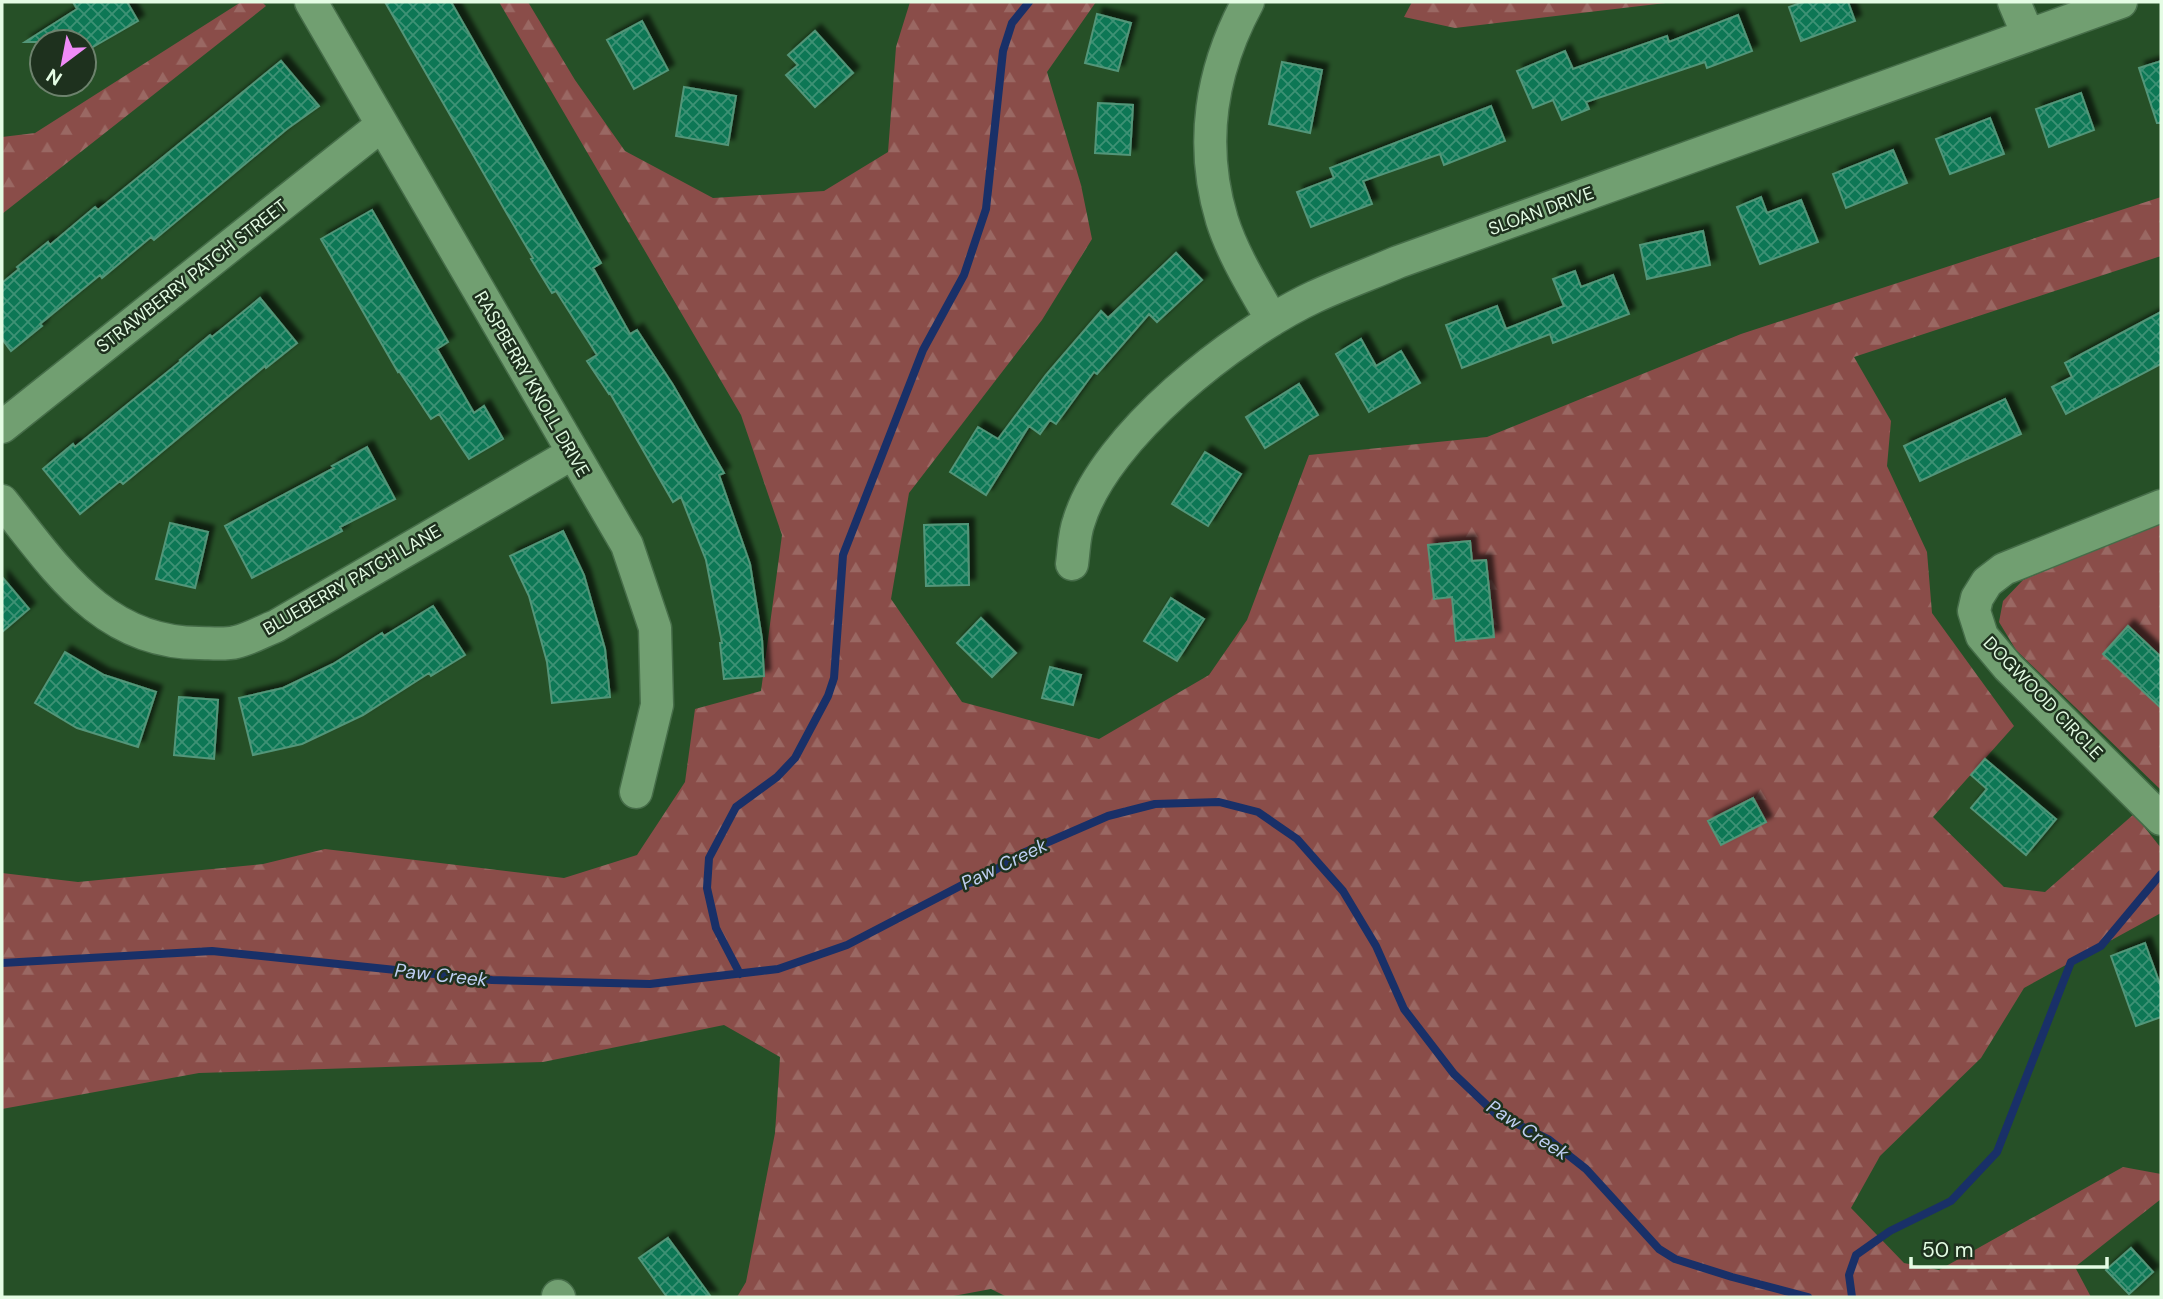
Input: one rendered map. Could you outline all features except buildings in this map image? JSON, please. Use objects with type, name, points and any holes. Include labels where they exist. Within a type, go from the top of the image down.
[{"type":"street","name":"RASPBERRY KNOLL DRIVE","points":[[312,2],[627,545],[655,628],[657,705],[636,792]]},
{"type":"street","points":[[1248,2],[1224,53],[1210,116],[1209,139],[1213,183],[1222,222],[1241,265],[1272,320]]},
{"type":"street","points":[[2014,2],[2028,36]]},
{"type":"street","name":"SLOAN DRIVE","points":[[1072,564],[1078,523],[1091,491],[1115,456],[1155,410],[1201,370],[1272,320],[1313,297],[1398,262],[2121,2]]},
{"type":"street","name":"STRAWBERRY PATCH STREET","points":[[2,427],[382,125]]},
{"type":"street","name":"BLUEBERRY PATCH LANE","points":[[2,501],[66,581],[93,607],[133,630],[174,643],[235,643],[276,626],[573,453]]},
{"type":"street","name":"DOGWOOD CIRCLE","points":[[2161,506],[2004,569],[1987,582],[1977,598],[1974,611],[1982,636],[2008,667],[2161,818]]},
{"type":"green space","points":[[241,2],[262,2],[266,6],[2,214],[2,137],[35,133],[90,98],[98,98],[98,93]]},
{"type":"green space","points":[[499,2],[528,2],[575,80],[625,151],[713,198],[824,191],[888,152],[896,47],[910,2],[1096,2],[1047,72],[1081,185],[1092,239],[1042,320],[909,493],[891,599],[962,702],[1099,739],[1209,675],[1247,620],[1309,455],[1487,437],[1741,334],[2161,197],[2161,256],[1854,357],[1891,421],[1887,466],[1927,552],[1932,613],[2014,726],[1933,817],[2004,887],[2045,892],[2134,814],[2161,848],[2161,913],[2024,988],[1981,1058],[1880,1156],[1851,1208],[1904,1263],[1939,1270],[2123,1167],[2161,1174],[2161,1199],[2075,1267],[2091,1297],[1007,1297],[991,1289],[948,1297],[737,1297],[746,1282],[775,1133],[780,1057],[724,1025],[543,1062],[199,1073],[2,1109],[2,873],[78,882],[263,864],[325,849],[564,878],[637,855],[685,782],[695,709],[761,691],[782,535],[741,415]]},
{"type":"green space","points":[[1412,2],[1674,2],[1455,28],[1404,17]]},
{"type":"green space","points":[[2161,521],[2161,790],[2016,650],[1999,622],[2003,601],[2023,580]]},
{"type":"waterway","points":[[740,974],[716,928],[707,888],[709,858],[736,807],[777,777],[795,758],[828,696],[834,678],[843,555],[923,350],[964,275],[986,209],[1003,51],[1012,23],[1029,2]]},
{"type":"waterway","name":"Paw Creek","points":[[2,963],[212,951],[492,980],[650,984],[778,969],[847,945],[964,884],[977,881],[1023,853],[1108,816],[1155,804],[1219,802],[1258,812],[1297,839],[1343,891],[1376,946],[1404,1009],[1454,1074],[1496,1114],[1548,1139],[1586,1169],[1659,1249],[1675,1259],[1808,1297]]},
{"type":"waterway","points":[[1852,1297],[1849,1275],[1856,1255],[1890,1231],[1951,1201],[1997,1152],[2071,962],[2101,946],[2161,874]]}]
